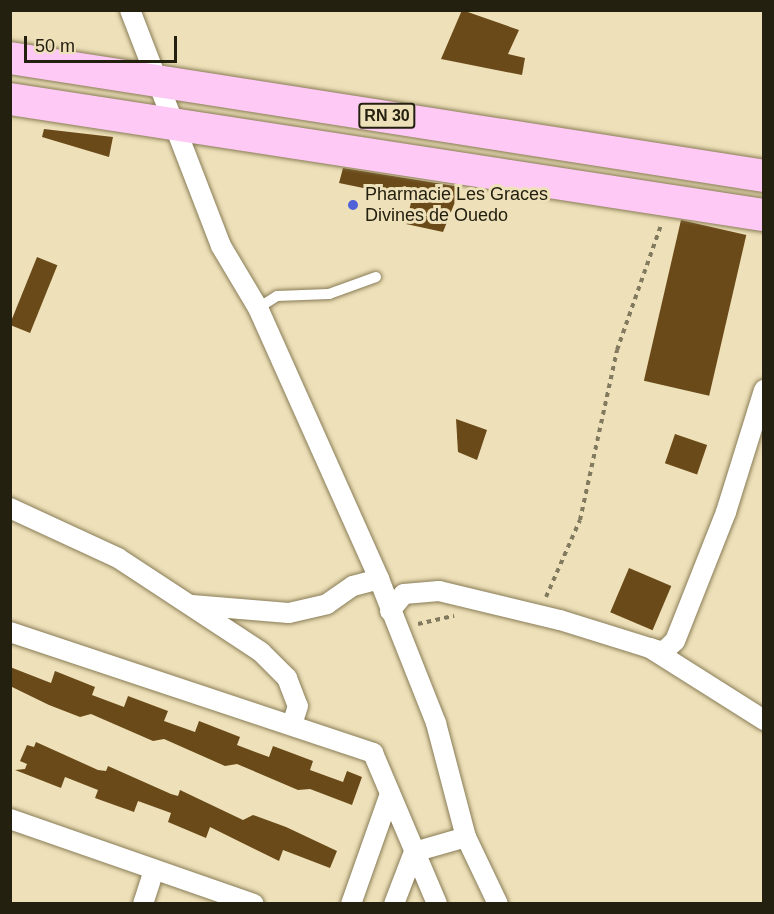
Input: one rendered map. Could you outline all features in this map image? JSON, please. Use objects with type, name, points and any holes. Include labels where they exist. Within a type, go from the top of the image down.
[{"type":"main road","name":"RN 30","points":[[10,58],[160,78],[764,176]]},
{"type":"main road","name":"RN 30","points":[[10,99],[764,215]]},
{"type":"street","points":[[130,10],[160,78],[221,246],[258,308],[379,579],[436,723],[465,837],[498,903]]},
{"type":"street","points":[[390,611],[404,594],[440,591],[517,607],[663,652],[679,632],[726,512],[764,390]]},
{"type":"street","points":[[10,508],[118,558],[183,604],[261,652],[287,678],[298,706],[292,725]]},
{"type":"street","points":[[183,604],[289,613],[327,604],[353,586],[379,579]]},
{"type":"street","points":[[10,632],[373,753],[437,903]]},
{"type":"street","points":[[650,648],[764,720]]},
{"type":"street","points":[[351,903],[390,794]]},
{"type":"street","points":[[10,819],[154,871],[254,903]]},
{"type":"street","points":[[414,852],[465,837]]},
{"type":"street","points":[[394,903],[414,852]]},
{"type":"street","points":[[143,903],[154,871]]},
{"type":"lane","points":[[258,308],[277,296],[329,294],[376,277]]},
{"type":"path","points":[[517,607],[541,602],[550,593],[580,520],[617,350],[670,199]]},
{"type":"path","points":[[402,638],[416,624],[459,615]]},
{"type":"building","points":[[462,10],[519,30],[508,54],[525,58],[522,75],[441,59]]},
{"type":"building","points":[[44,129],[113,137],[109,157],[42,137]]},
{"type":"building","points":[[343,168],[461,187],[443,232],[406,224],[412,198],[339,183]]},
{"type":"building","points":[[681,220],[746,235],[709,396],[644,381]]},
{"type":"building","points":[[37,257],[57,265],[30,333],[10,324]]},
{"type":"building","points":[[456,419],[487,430],[477,460],[458,452]]},
{"type":"building","points":[[675,434],[707,445],[697,474],[665,463]]},
{"type":"building","points":[[629,568],[671,586],[653,630],[610,612]]},
{"type":"building","points":[[10,667],[51,683],[55,671],[95,687],[92,695],[124,707],[128,696],[168,711],[164,721],[195,732],[199,721],[240,737],[237,745],[269,757],[273,746],[313,761],[310,770],[343,782],[347,771],[362,777],[352,805],[310,789],[298,790],[237,764],[225,766],[164,739],[153,741],[91,714],[80,717],[49,705],[10,686]]},
{"type":"building","points":[[36,742],[98,770],[106,771],[108,766],[178,796],[180,790],[243,820],[253,815],[286,827],[337,851],[330,868],[283,850],[279,861],[210,827],[206,838],[168,822],[171,813],[138,801],[134,812],[95,798],[98,790],[65,777],[61,788],[15,770],[25,769],[27,764],[20,761],[27,745],[34,747]]},
{"type":"place","name":"Pharmacie Les Graces Divines de Ouedo","points":[[353,205]]}]
